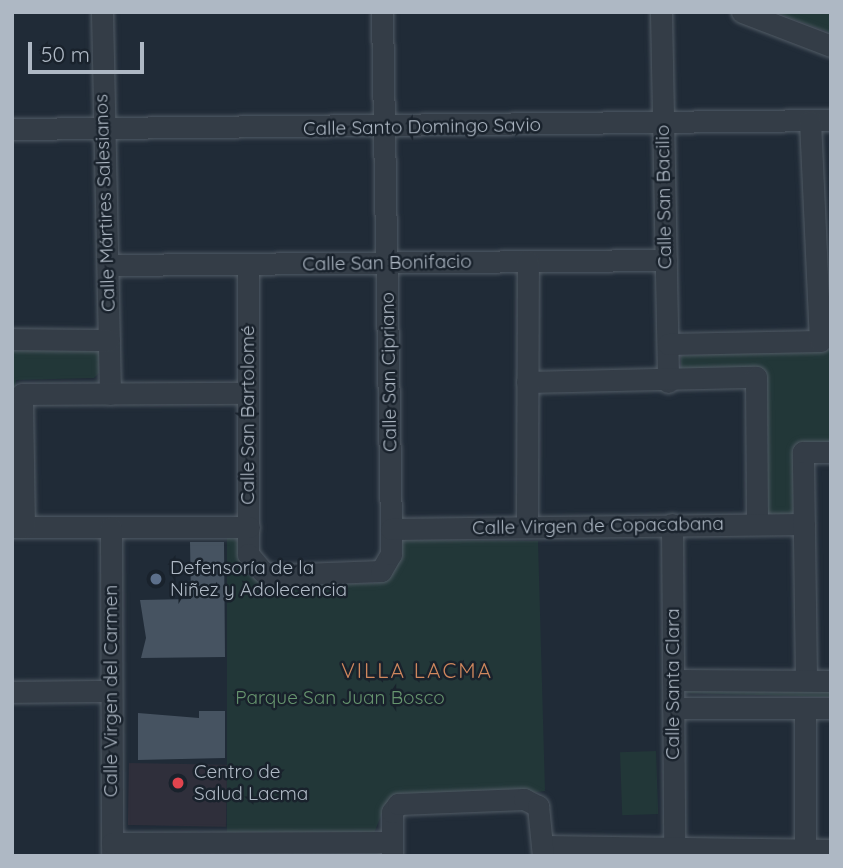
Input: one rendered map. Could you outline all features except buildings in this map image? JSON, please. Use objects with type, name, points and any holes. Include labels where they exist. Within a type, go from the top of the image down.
[{"type":"street","name":"Calle Mártires Salesianos","points":[[102,12],[102,128],[110,394]]},
{"type":"street","name":"Calle San Cipriano","points":[[382,12],[391,529],[387,563]]},
{"type":"street","name":"Calle San Bacilio","points":[[661,12],[668,382]]},
{"type":"street","points":[[742,12],[831,46]]},
{"type":"street","name":"Calle Santo Domingo Savio","points":[[12,129],[383,128],[820,120]]},
{"type":"street","points":[[668,344],[820,341],[825,253],[820,120]]},
{"type":"street","name":"Calle San Bonifacio","points":[[108,265],[666,260]]},
{"type":"street","points":[[527,523],[528,261]]},
{"type":"street","name":"Calle San Bartolomé","points":[[248,264],[248,554],[255,565],[277,575],[358,574],[381,571],[387,563]]},
{"type":"street","points":[[12,339],[109,340]]},
{"type":"street","points":[[527,382],[668,382],[756,377],[757,524]]},
{"type":"street","points":[[248,393],[22,394],[18,527],[249,527]]},
{"type":"street","points":[[806,679],[803,452],[831,452]]},
{"type":"street","name":"Calle Virgen de Copacabana","points":[[391,529],[527,523],[804,524]]},
{"type":"street","name":"Calle Santa Clara","points":[[672,524],[674,844]]},
{"type":"street","name":"Calle Virgen del Carmen","points":[[111,527],[112,849]]},
{"type":"street","points":[[673,680],[831,681]]},
{"type":"street","points":[[12,692],[111,691]]},
{"type":"street","points":[[673,708],[831,708]]},
{"type":"street","points":[[805,708],[805,850]]},
{"type":"street","points":[[112,849],[392,849],[392,812],[407,801],[524,799],[538,806],[543,851],[674,844],[831,850]]},
{"type":"shaded area","name":"Centro de Salud Lacma","points":[[129,763],[227,765],[226,827],[128,825]]},
{"type":"green space","points":[[774,12],[826,12],[831,14],[831,33]]},
{"type":"green space","points":[[831,271],[831,444],[801,444],[796,515],[764,521],[762,389],[681,369],[681,356],[822,347]]},
{"type":"green space","points":[[12,345],[99,346],[99,373],[94,378],[16,380],[12,518]]},
{"type":"green space","name":"Parque San Juan Bosco","points":[[227,535],[238,538],[248,575],[270,586],[378,583],[402,540],[538,541],[545,791],[383,811],[374,833],[227,834]]},
{"type":"green space","points":[[831,685],[831,697],[687,693],[687,689]]},
{"type":"green space","points":[[656,751],[658,814],[622,815],[620,752]]},
{"type":"place","name":"Defensoría de la Niñez y Adolecencia","points":[[156,579]]},
{"type":"place","name":"Centro de Salud Lacma","points":[[178,783]]},
{"type":"district","name":"VILLA LACMA","points":[[417,670]]}]
